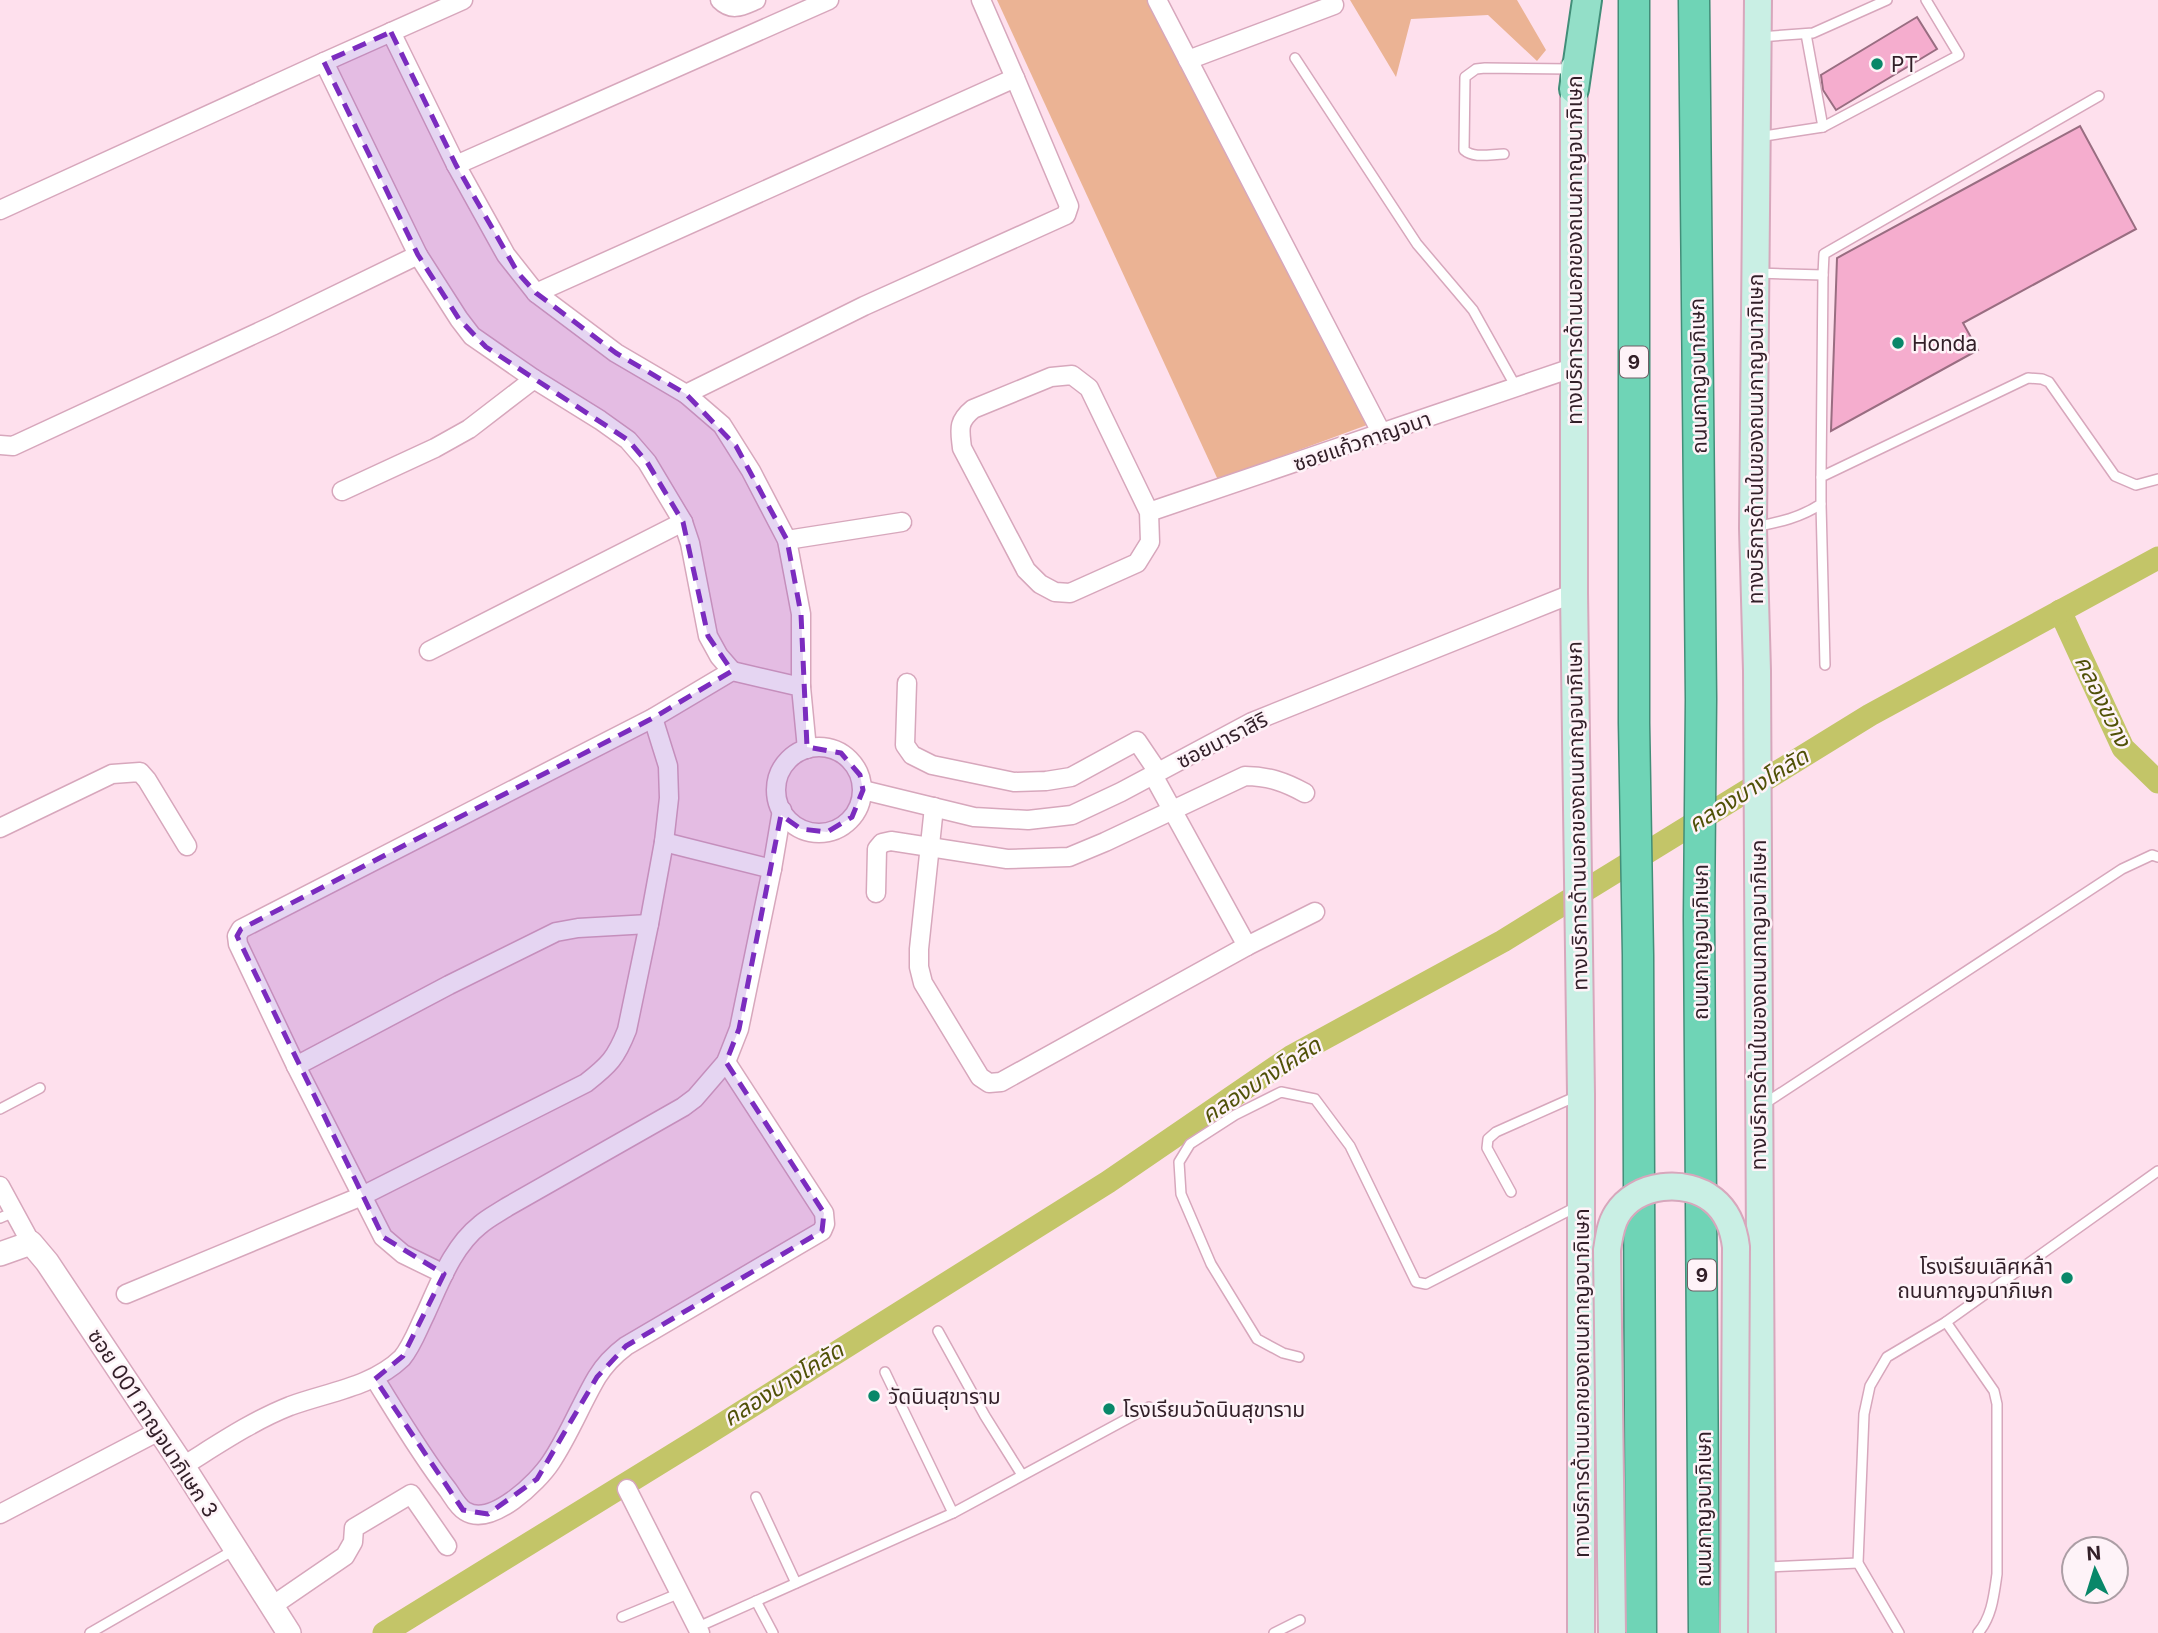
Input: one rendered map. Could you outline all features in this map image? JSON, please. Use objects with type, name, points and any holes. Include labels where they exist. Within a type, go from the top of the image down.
[{"type":"highway","name":"9","points":[[1634,0],[1634,723],[1638,956],[1641,1633]]},
{"type":"highway","name":"ถนนกาญจนาภิเษก","points":[[1694,0],[1701,699],[1699,917],[1704,1633]]},
{"type":"main road","name":"ทางบริการด้านนอกของถนนกาญจนาภิเษก","points":[[1574,0],[1574,593],[1581,1094],[1581,1633]]},
{"type":"main road","points":[[1574,79],[1587,0]]},
{"type":"main road","points":[[1619,0],[1634,91]]},
{"type":"main road","name":"ทางบริการด้านในของถนนกาญจนาภิเษก","points":[[1758,0],[1753,528],[1757,671],[1762,1633]]},
{"type":"main road","points":[[1612,1633],[1606,1250],[1610,1228],[1617,1213],[1628,1202],[1657,1187],[1675,1186],[1696,1191],[1713,1200],[1725,1213],[1733,1228],[1736,1247],[1734,1633]]},
{"type":"street","points":[[0,210],[463,0]]},
{"type":"street","points":[[720,0],[727,6],[737,8],[756,0]]},
{"type":"street","points":[[456,165],[829,0]]},
{"type":"street","points":[[686,394],[864,306],[1066,215],[1069,211],[981,0]]},
{"type":"street","points":[[1157,0],[1382,434]]},
{"type":"street","points":[[1188,60],[1334,5]]},
{"type":"street","points":[[391,32],[456,165],[506,255],[536,293],[616,353],[686,394],[722,425],[751,471],[787,540],[801,614],[801,687],[807,749]]},
{"type":"street","points":[[324,62],[418,255],[458,319],[472,336],[628,440],[647,461],[683,522],[690,543],[708,636],[719,656],[732,671],[801,687]]},
{"type":"street","points":[[536,293],[1015,78]]},
{"type":"street","points":[[0,445],[13,446],[418,255]]},
{"type":"street","name":"ซอยแก้วกาญจนา","points":[[1149,512],[1574,367]]},
{"type":"street","points":[[1072,375],[1088,388],[1149,512],[1150,542],[1137,563],[1070,593],[1055,592],[1040,584],[1026,570],[962,448],[960,429],[964,417],[973,409],[1051,377],[1072,375]]},
{"type":"street","points":[[342,491],[435,448],[469,429],[534,379]]},
{"type":"street","points":[[429,651],[683,522]]},
{"type":"street","points":[[787,540],[902,522]]},
{"type":"street","name":"ซอยนาราสิริ","points":[[863,790],[974,817],[1028,820],[1072,815],[1252,722],[1574,593]]},
{"type":"street","points":[[444,1274],[404,1254],[383,1237],[296,1066],[237,936],[241,929],[653,718],[732,671]]},
{"type":"street","points":[[907,683],[905,745],[912,755],[932,765],[1014,782],[1046,781],[1071,777],[1137,741],[1247,946]]},
{"type":"street","points":[[127,1294],[362,1196],[586,1083],[607,1067],[618,1052],[627,1030],[649,924],[670,798],[668,766],[653,718]]},
{"type":"street","points":[[827,747],[841,753],[853,762],[860,775],[863,790],[860,804],[852,817],[841,827],[827,832],[801,829],[790,821],[777,798],[776,785],[780,772],[798,752],[807,749],[827,747]]},
{"type":"street","points":[[0,828],[112,774],[139,772],[147,780],[187,846]]},
{"type":"street","points":[[876,893],[877,849],[882,843],[891,841],[1007,859],[1069,857],[1245,776],[1263,776],[1305,793]]},
{"type":"street","points":[[933,807],[919,967],[923,983],[980,1077],[989,1083],[1001,1082],[1247,946],[1315,912]]},
{"type":"street","points":[[183,1466],[263,1419],[289,1407],[374,1378],[403,1356],[413,1341],[444,1274],[462,1243],[479,1225],[695,1098],[726,1062],[739,1029],[782,810]]},
{"type":"street","points":[[664,842],[772,869]]},
{"type":"street","points":[[296,1066],[556,932],[649,924]]},
{"type":"street","points":[[374,1378],[430,1467],[463,1510],[475,1515],[488,1514],[506,1505],[551,1464],[608,1360],[638,1339],[822,1231],[825,1224],[824,1213],[726,1062]]},
{"type":"street","points":[[0,1186],[7,1215],[30,1243],[0,1254]]},
{"type":"street","name":"ซอย 001 กาญจนาภิเษก 3","points":[[30,1243],[55,1273],[183,1466],[289,1633]]},
{"type":"street","points":[[0,1514],[159,1431]]},
{"type":"street","points":[[627,1489],[699,1630]]},
{"type":"street","points":[[272,1606],[345,1556],[353,1542],[354,1528],[411,1494],[447,1546]]},
{"type":"lane","points":[[1758,37],[1806,34],[1887,0]]},
{"type":"lane","points":[[1756,138],[1823,127],[1959,55],[1926,0]]},
{"type":"lane","points":[[1806,34],[1823,127]]},
{"type":"lane","points":[[1295,58],[1417,244],[1473,310],[1516,387]]},
{"type":"lane","points":[[1504,154],[1474,155],[1464,150],[1465,77],[1476,69],[1485,68],[1574,79]]},
{"type":"lane","points":[[1825,665],[1821,504],[1824,254],[2099,96]]},
{"type":"lane","points":[[1755,273],[1823,275]]},
{"type":"lane","points":[[1821,477],[2035,377],[2049,382],[2115,476],[2136,485],[2158,479]]},
{"type":"lane","points":[[1753,528],[1797,517],[1821,504]]},
{"type":"lane","points":[[1759,1107],[2122,869],[2152,855],[2158,857]]},
{"type":"lane","points":[[0,1109],[40,1088]]},
{"type":"lane","points":[[1299,1357],[1283,1353],[1257,1339],[1211,1264],[1181,1194],[1179,1163],[1190,1144],[1235,1115],[1281,1092],[1315,1099],[1350,1146],[1416,1282],[1419,1283],[1426,1284],[1581,1205]]},
{"type":"lane","points":[[1511,1192],[1487,1148],[1488,1139],[1496,1132],[1581,1094]]},
{"type":"lane","points":[[1899,1633],[1858,1563],[1864,1414],[1870,1386],[1887,1357],[1946,1322],[2158,1171]]},
{"type":"lane","points":[[1946,1322],[1994,1391],[1997,1404],[1997,1574],[1994,1601],[1984,1626],[1978,1633]]},
{"type":"lane","points":[[938,1331],[978,1404],[1022,1475]]},
{"type":"lane","points":[[886,1371],[953,1513]]},
{"type":"lane","points":[[699,1630],[756,1601],[953,1513],[1149,1407]]},
{"type":"lane","points":[[756,1497],[796,1583]]},
{"type":"lane","points":[[90,1633],[235,1549]]},
{"type":"lane","points":[[1763,1567],[1858,1563]]},
{"type":"lane","points":[[622,1617],[680,1593]]},
{"type":"lane","points":[[756,1601],[773,1633]]},
{"type":"lane","points":[[1274,1633],[1300,1620]]},
{"type":"highlighted area","points":[[391,32],[456,165],[518,273],[536,293],[616,353],[686,394],[736,446],[787,540],[801,614],[807,747],[841,753],[860,775],[863,790],[852,817],[827,832],[801,829],[781,815],[739,1029],[726,1062],[824,1213],[822,1231],[626,1346],[597,1377],[537,1479],[488,1514],[463,1510],[375,1379],[403,1356],[444,1274],[383,1237],[237,936],[241,929],[653,718],[732,671],[708,636],[683,522],[647,462],[628,440],[486,347],[459,319],[418,255],[324,62]]},
{"type":"shaded area","points":[[997,0],[1147,0],[1367,425],[1218,480]]},
{"type":"shaded area","points":[[1350,0],[1517,0],[1546,50],[1537,61],[1488,15],[1411,19],[1396,77]]},
{"type":"building","name":"PT","points":[[1917,17],[1937,49],[1836,110],[1823,90],[1821,75]]},
{"type":"building","points":[[2080,126],[2136,229],[1963,323],[1978,350],[1831,431],[1837,258]]},
{"type":"waterway","name":"คลองบางโคลัด","points":[[384,1633],[1108,1182],[1292,1056],[1503,941],[1870,715],[2158,558]]},
{"type":"waterway","name":"คลองขวาง","points":[[2060,611],[2123,748],[2158,782]]},
{"type":"place","name":"PT","points":[[1877,64]]},
{"type":"place","name":"Honda","points":[[1898,343]]},
{"type":"place","name":"โรงเรียนเลิศหล้า ถนนกาญจนาภิเษก","points":[[2067,1278]]},
{"type":"place","name":"วัดนินสุขาราม","points":[[874,1396]]},
{"type":"place","name":"โรงเรียนวัดนินสุขาราม","points":[[1109,1409]]}]
